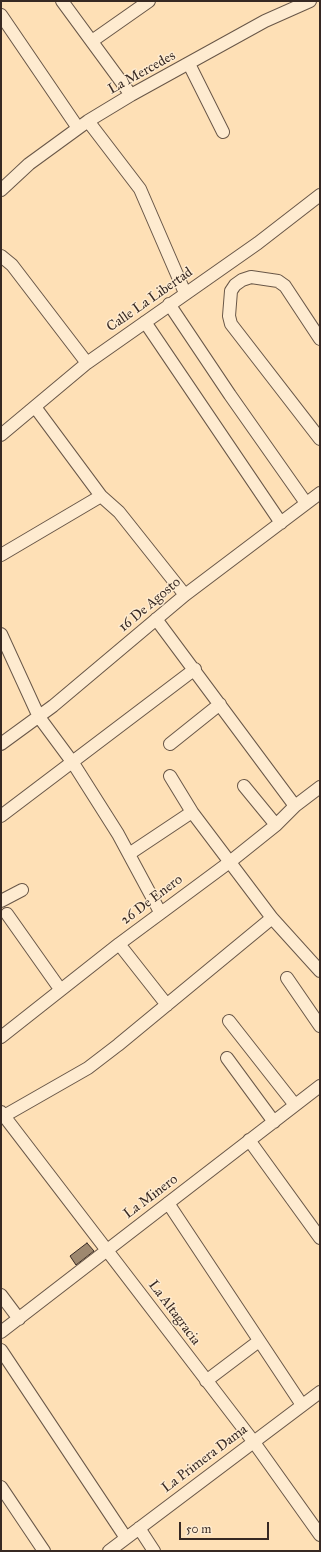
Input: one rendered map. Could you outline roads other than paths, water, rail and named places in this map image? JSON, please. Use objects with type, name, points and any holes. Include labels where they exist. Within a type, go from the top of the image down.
[{"type":"street","points":[[62,1],[131,95]]},
{"type":"street","points":[[92,41],[149,1]]},
{"type":"street","name":"La Mercedes","points":[[1,190],[29,164],[83,124],[131,95],[265,21],[310,1]]},
{"type":"street","points":[[1,15],[83,124],[140,189],[185,293]]},
{"type":"street","points":[[189,64],[223,132]]},
{"type":"street","name":"Calle La Libertad","points":[[1,435],[87,363],[258,243],[320,195]]},
{"type":"street","points":[[1,256],[12,264],[87,363]]},
{"type":"street","points":[[320,339],[285,286],[278,281],[251,277],[242,280],[235,285],[231,291],[229,316],[231,324],[320,438]]},
{"type":"street","points":[[169,304],[230,395],[306,503]]},
{"type":"street","points":[[145,322],[281,523]]},
{"type":"street","points":[[35,407],[101,496],[119,512],[186,595]]},
{"type":"street","name":"16 De Agosto","points":[[1,744],[39,717],[156,619],[320,492]]},
{"type":"street","points":[[1,555],[101,496]]},
{"type":"street","points":[[156,619],[296,806]]},
{"type":"street","points":[[1,634],[39,717],[73,763],[129,854],[160,912]]},
{"type":"street","points":[[1,816],[73,763],[194,669]]},
{"type":"street","points":[[170,744],[220,704]]},
{"type":"street","points":[[170,776],[192,812],[231,861],[272,918],[320,971]]},
{"type":"street","points":[[244,786],[276,825]]},
{"type":"street","name":"26 De Enero","points":[[1,1037],[60,989],[160,912],[231,861],[320,787]]},
{"type":"street","points":[[129,854],[192,812]]},
{"type":"street","points":[[1,901],[22,890]]},
{"type":"street","points":[[7,914],[60,989]]},
{"type":"street","points":[[2,1114],[88,1068],[272,918]]},
{"type":"street","points":[[119,944],[167,1005]]},
{"type":"street","points":[[287,978],[320,1026]]},
{"type":"street","points":[[229,1021],[295,1105]]},
{"type":"street","points":[[227,1058],[274,1122]]},
{"type":"street","name":"La Minero","points":[[1,1332],[320,1086]]},
{"type":"street","name":"La Altagracia","points":[[2,1114],[253,1442],[320,1535]]},
{"type":"street","points":[[249,1140],[320,1238]]},
{"type":"street","points":[[168,1203],[302,1405]]},
{"type":"street","points":[[1,1295],[19,1319]]},
{"type":"street","points":[[206,1381],[259,1341]]},
{"type":"street","points":[[1,1350],[126,1538]]},
{"type":"street","name":"La Primera Dama","points":[[109,1551],[320,1392]]},
{"type":"street","points":[[1,1487],[44,1551]]},
{"type":"street","points":[[139,1528],[154,1551]]}]
